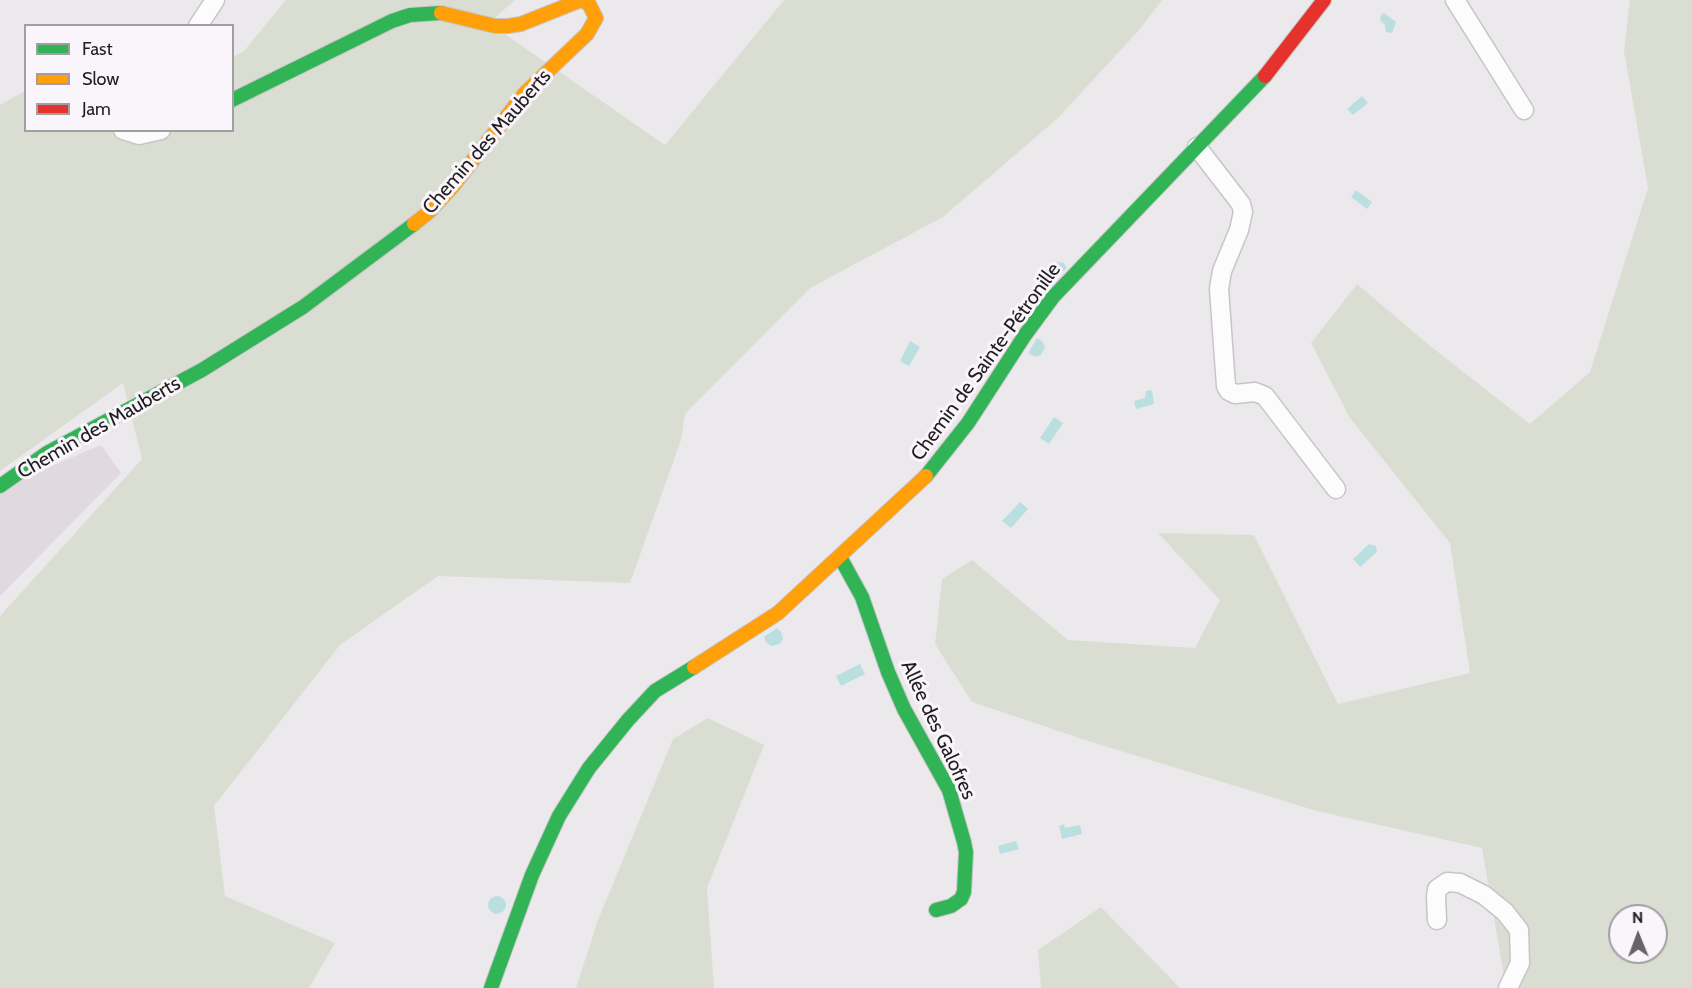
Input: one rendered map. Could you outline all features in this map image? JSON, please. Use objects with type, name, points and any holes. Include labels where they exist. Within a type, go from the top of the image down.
[{"type":"street","points":[[199,24],[215,0]]},
{"type":"street","name":"Chemin des Mauberts","points":[[0,486],[47,453],[202,369],[303,307],[406,231],[429,212],[453,186],[525,93],[587,34],[596,18],[589,4],[581,0],[521,24],[508,26],[495,26],[442,13],[410,15],[392,21],[234,99]]},
{"type":"street","name":"Chemin de Sainte-Pétronille","points":[[490,988],[532,874],[559,816],[589,768],[628,720],[655,691],[771,618],[932,470],[968,423],[1025,335],[1053,297],[1261,81],[1324,0]]},
{"type":"street","points":[[1455,0],[1524,110]]},
{"type":"street","points":[[129,132],[139,135],[152,132]]},
{"type":"street","points":[[1197,147],[1241,204],[1243,212],[1239,230],[1222,271],[1219,289],[1218,305],[1226,386],[1235,394],[1255,392],[1265,396],[1336,489]]},
{"type":"street","name":"Allée des Galofres","points":[[840,557],[862,597],[888,672],[904,709],[949,790],[964,842],[966,852],[964,892],[961,899],[951,906],[936,910]]},
{"type":"street","points":[[1437,920],[1437,889],[1447,882],[1460,883],[1484,895],[1505,912],[1519,930],[1520,963],[1508,988]]},
{"type":"shaded area","points":[[286,0],[515,0],[489,23],[665,145],[784,0],[1162,0],[1140,29],[1058,118],[943,217],[810,288],[685,414],[681,440],[630,583],[438,576],[340,645],[214,806],[225,896],[335,943],[309,988],[0,988],[0,616],[142,459],[123,383],[0,471],[0,105],[24,92],[24,132],[234,132],[234,56],[244,51]]},
{"type":"shaded area","points":[[1630,0],[1692,0],[1692,988],[1506,988],[1482,848],[1317,811],[1088,741],[972,702],[935,644],[942,579],[972,560],[1068,640],[1195,648],[1220,600],[1158,533],[1254,535],[1338,704],[1470,673],[1450,543],[1350,418],[1311,343],[1357,284],[1429,345],[1530,424],[1590,372],[1648,188],[1624,51]]},
{"type":"shaded area","points":[[101,445],[121,473],[0,596],[0,488]]},
{"type":"shaded area","points":[[708,718],[764,745],[707,888],[714,988],[576,988],[598,920],[673,739]]},
{"type":"shaded area","points":[[1101,907],[1180,988],[1041,988],[1038,950]]},
{"type":"water","points":[[1384,13],[1396,22],[1392,33],[1386,32],[1385,25],[1380,20]]},
{"type":"water","points":[[1362,96],[1368,103],[1353,115],[1347,109]]},
{"type":"water","points":[[1356,190],[1372,202],[1367,209],[1351,197]]},
{"type":"water","points":[[1058,262],[1064,263],[1067,268],[1056,278],[1051,274],[1050,269]]},
{"type":"water","points":[[1037,338],[1045,347],[1041,355],[1035,357],[1028,353]]},
{"type":"water","points":[[910,341],[920,347],[909,366],[900,361]]},
{"type":"water","points":[[1152,390],[1154,404],[1136,409],[1134,401],[1145,398],[1146,391]]},
{"type":"water","points":[[1054,417],[1063,423],[1049,444],[1040,438]]},
{"type":"water","points":[[1020,502],[1028,509],[1011,528],[1002,521]]},
{"type":"water","points":[[1369,544],[1376,546],[1377,552],[1360,567],[1353,559]]},
{"type":"water","points":[[777,628],[783,638],[780,644],[771,646],[764,637]]},
{"type":"water","points":[[860,664],[865,674],[841,686],[836,676]]},
{"type":"water","points":[[1064,824],[1065,828],[1080,825],[1082,834],[1062,839],[1059,826]]},
{"type":"water","points":[[1016,841],[1019,849],[1000,854],[998,846]]},
{"type":"water","points":[[497,896],[503,899],[506,905],[503,911],[497,914],[491,911],[488,905],[491,899]]},
{"type":"traffic: fast","points":[[234,99],[392,21],[410,15],[441,13]]},
{"type":"traffic: fast","points":[[926,476],[968,423],[1025,335],[1053,297],[1265,76]]},
{"type":"traffic: fast","points":[[0,486],[47,453],[202,370],[303,307],[414,224]]},
{"type":"traffic: fast","points":[[840,557],[862,597],[888,672],[904,709],[949,790],[964,842],[966,852],[964,892],[961,899],[951,906],[936,910]]},
{"type":"traffic: fast","points":[[491,988],[532,875],[559,816],[589,768],[655,691],[694,667]]},
{"type":"traffic: slow","points":[[414,224],[429,212],[453,186],[525,93],[587,34],[596,18],[589,4],[581,0],[521,24],[508,26],[495,26],[441,13]]},
{"type":"traffic: slow","points":[[694,667],[778,613],[926,476]]},
{"type":"traffic: jam","points":[[1265,76],[1324,0]]}]
